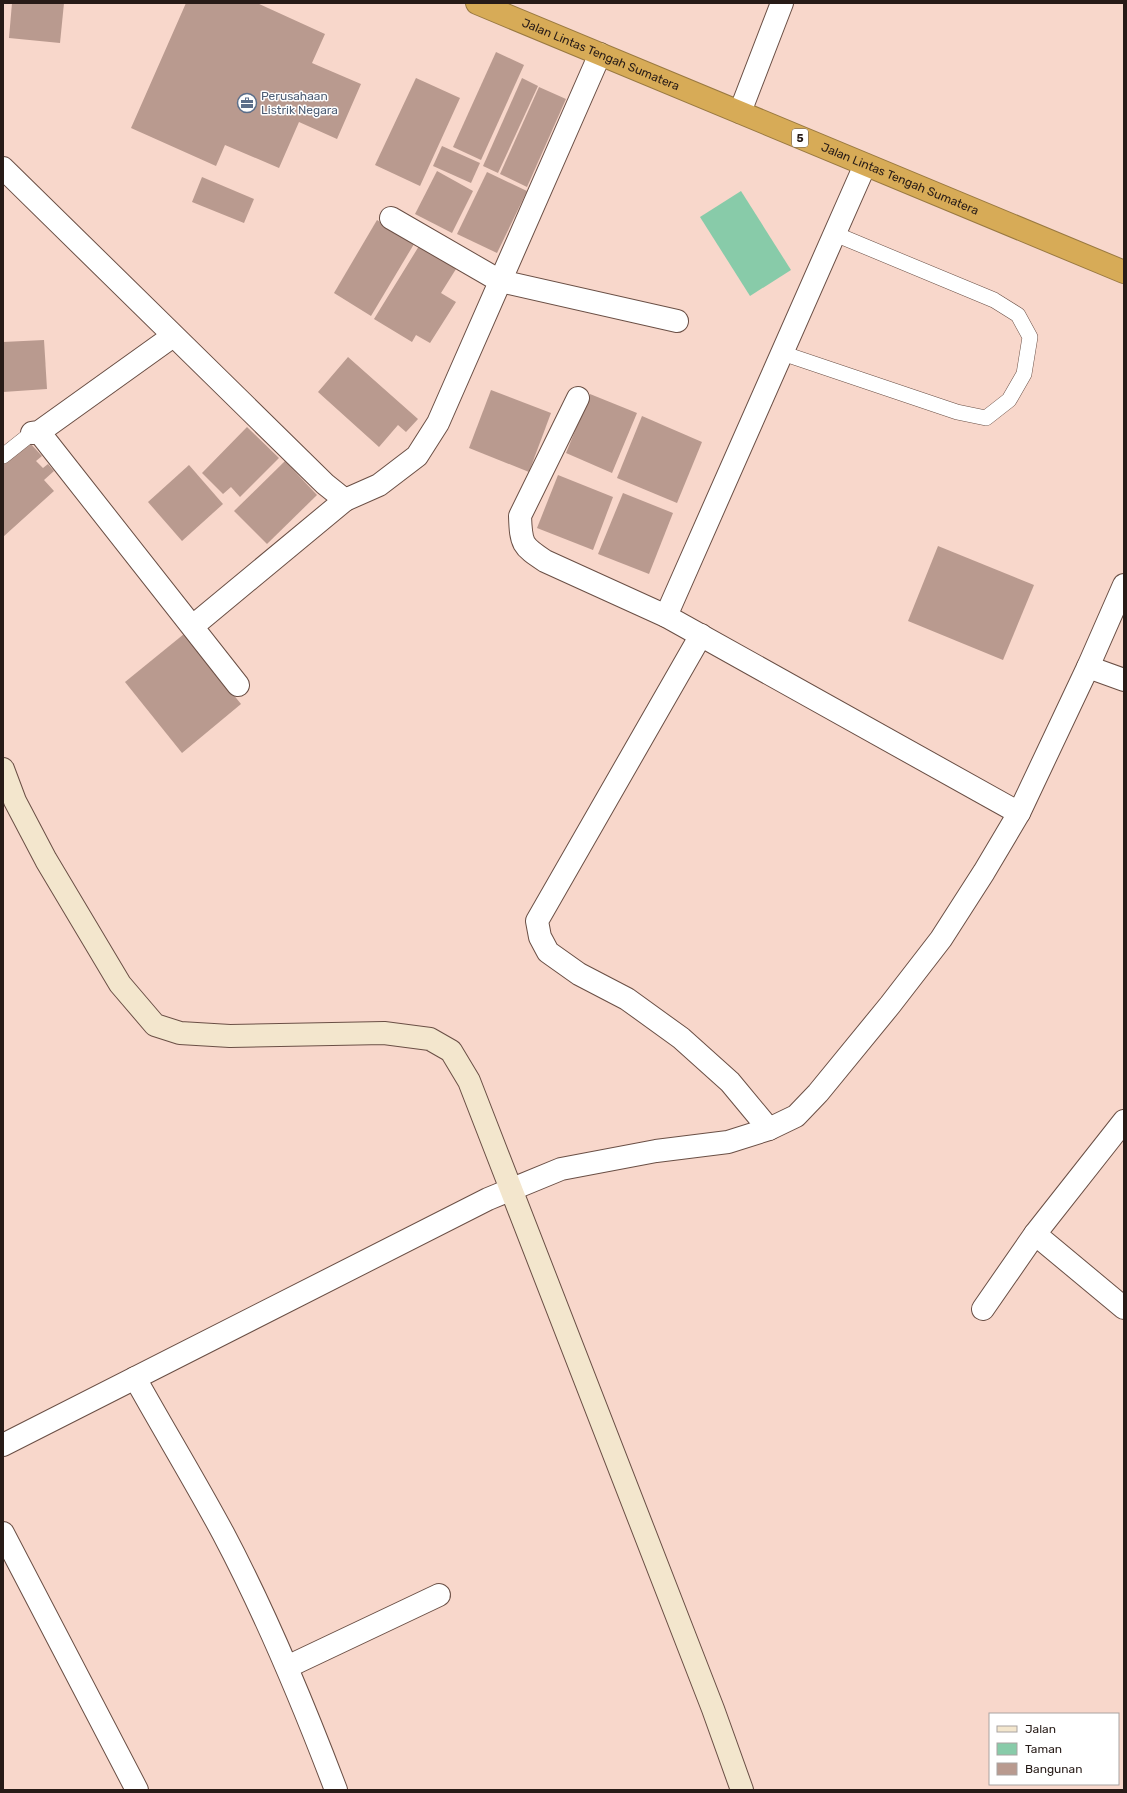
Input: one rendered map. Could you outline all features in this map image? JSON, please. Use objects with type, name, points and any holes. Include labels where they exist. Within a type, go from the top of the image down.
[{"type":"highway","name":"Jalan Lintas Tengah Sumatera","points":[[477,3],[1124,272]]},
{"type":"street","points":[[740,112],[782,3]]},
{"type":"street","points":[[193,626],[345,500],[379,485],[417,456],[438,423],[600,54]]},
{"type":"street","points":[[666,616],[865,165]]},
{"type":"street","points":[[3,168],[325,484],[345,500]]},
{"type":"street","points":[[392,218],[500,282],[676,321]]},
{"type":"street","points":[[173,336],[36,432],[193,626],[238,685]]},
{"type":"street","points":[[578,398],[520,516],[521,536],[526,549],[545,561],[666,616],[1019,813]]},
{"type":"street","points":[[3,1444],[488,1199],[561,1169],[656,1151],[728,1142],[769,1129],[796,1116],[818,1093],[890,1005],[940,938],[984,872],[1019,813],[1088,667],[1124,585]]},
{"type":"street","points":[[701,635],[537,921],[540,937],[548,952],[579,974],[627,999],[681,1038],[730,1082],[769,1129]]},
{"type":"street","points":[[1088,667],[1124,680]]},
{"type":"street","points":[[3,769],[15,801],[46,860],[120,984],[155,1024],[180,1033],[230,1036],[384,1033],[430,1039],[451,1052],[469,1081],[510,1190],[713,1709],[742,1790]]},
{"type":"street","points":[[983,1309],[1035,1234],[1124,1121]]},
{"type":"street","points":[[1035,1234],[1124,1308]]},
{"type":"street","points":[[135,1378],[223,1534],[287,1667],[305,1708],[336,1790]]},
{"type":"street","points":[[3,1533],[136,1790]]},
{"type":"street","points":[[287,1667],[440,1595]]},
{"type":"lane","points":[[782,353],[957,412],[986,418],[1009,400],[1024,374],[1030,337],[1018,315],[994,300],[835,234]]},
{"type":"lane","points":[[3,456],[36,432]]},
{"type":"green space","points":[[741,191],[791,270],[750,296],[700,217]]},
{"type":"building","points":[[12,3],[64,3],[60,43],[9,38]]},
{"type":"building","name":"Perusahaan Listrik Negara","points":[[186,3],[257,3],[325,34],[312,63],[361,84],[337,139],[299,122],[279,168],[225,145],[216,166],[131,128]]},
{"type":"building","points":[[496,52],[524,65],[481,160],[453,147]]},
{"type":"building","points":[[416,78],[460,98],[420,186],[375,165]]},
{"type":"building","points":[[522,78],[538,86],[498,173],[483,166]]},
{"type":"building","points":[[539,87],[566,99],[527,187],[500,174]]},
{"type":"building","points":[[442,146],[480,163],[471,183],[433,166]]},
{"type":"building","points":[[437,171],[473,191],[452,233],[415,214]]},
{"type":"building","points":[[487,172],[527,191],[497,253],[457,234]]},
{"type":"building","points":[[202,177],[254,199],[244,223],[192,202]]},
{"type":"building","points":[[377,220],[414,244],[371,316],[334,293]]},
{"type":"building","points":[[419,246],[456,269],[441,293],[456,302],[430,343],[416,335],[412,342],[374,319]]},
{"type":"building","points":[[44,340],[47,389],[3,392],[3,342]]},
{"type":"building","points":[[348,357],[418,419],[406,432],[398,425],[379,447],[318,392]]},
{"type":"building","points":[[491,390],[551,413],[529,472],[469,448]]},
{"type":"building","points":[[590,394],[637,413],[612,473],[566,453]]},
{"type":"building","points":[[642,416],[702,442],[677,503],[617,478]]},
{"type":"building","points":[[247,427],[279,458],[240,497],[231,487],[223,494],[202,473]]},
{"type":"building","points":[[27,440],[42,456],[36,461],[43,468],[48,464],[54,471],[44,480],[54,491],[3,537],[3,461]]},
{"type":"building","points":[[285,461],[317,495],[267,544],[234,511]]},
{"type":"building","points":[[189,465],[223,504],[182,541],[148,502]]},
{"type":"building","points":[[558,475],[613,497],[593,550],[537,528]]},
{"type":"building","points":[[623,493],[673,513],[649,574],[598,554]]},
{"type":"building","points":[[938,546],[1034,585],[1003,660],[908,621]]},
{"type":"building","points":[[184,634],[241,704],[182,753],[125,682]]},
{"type":"place","name":"Perusahaan Listrik Negara","points":[[247,103]]}]
